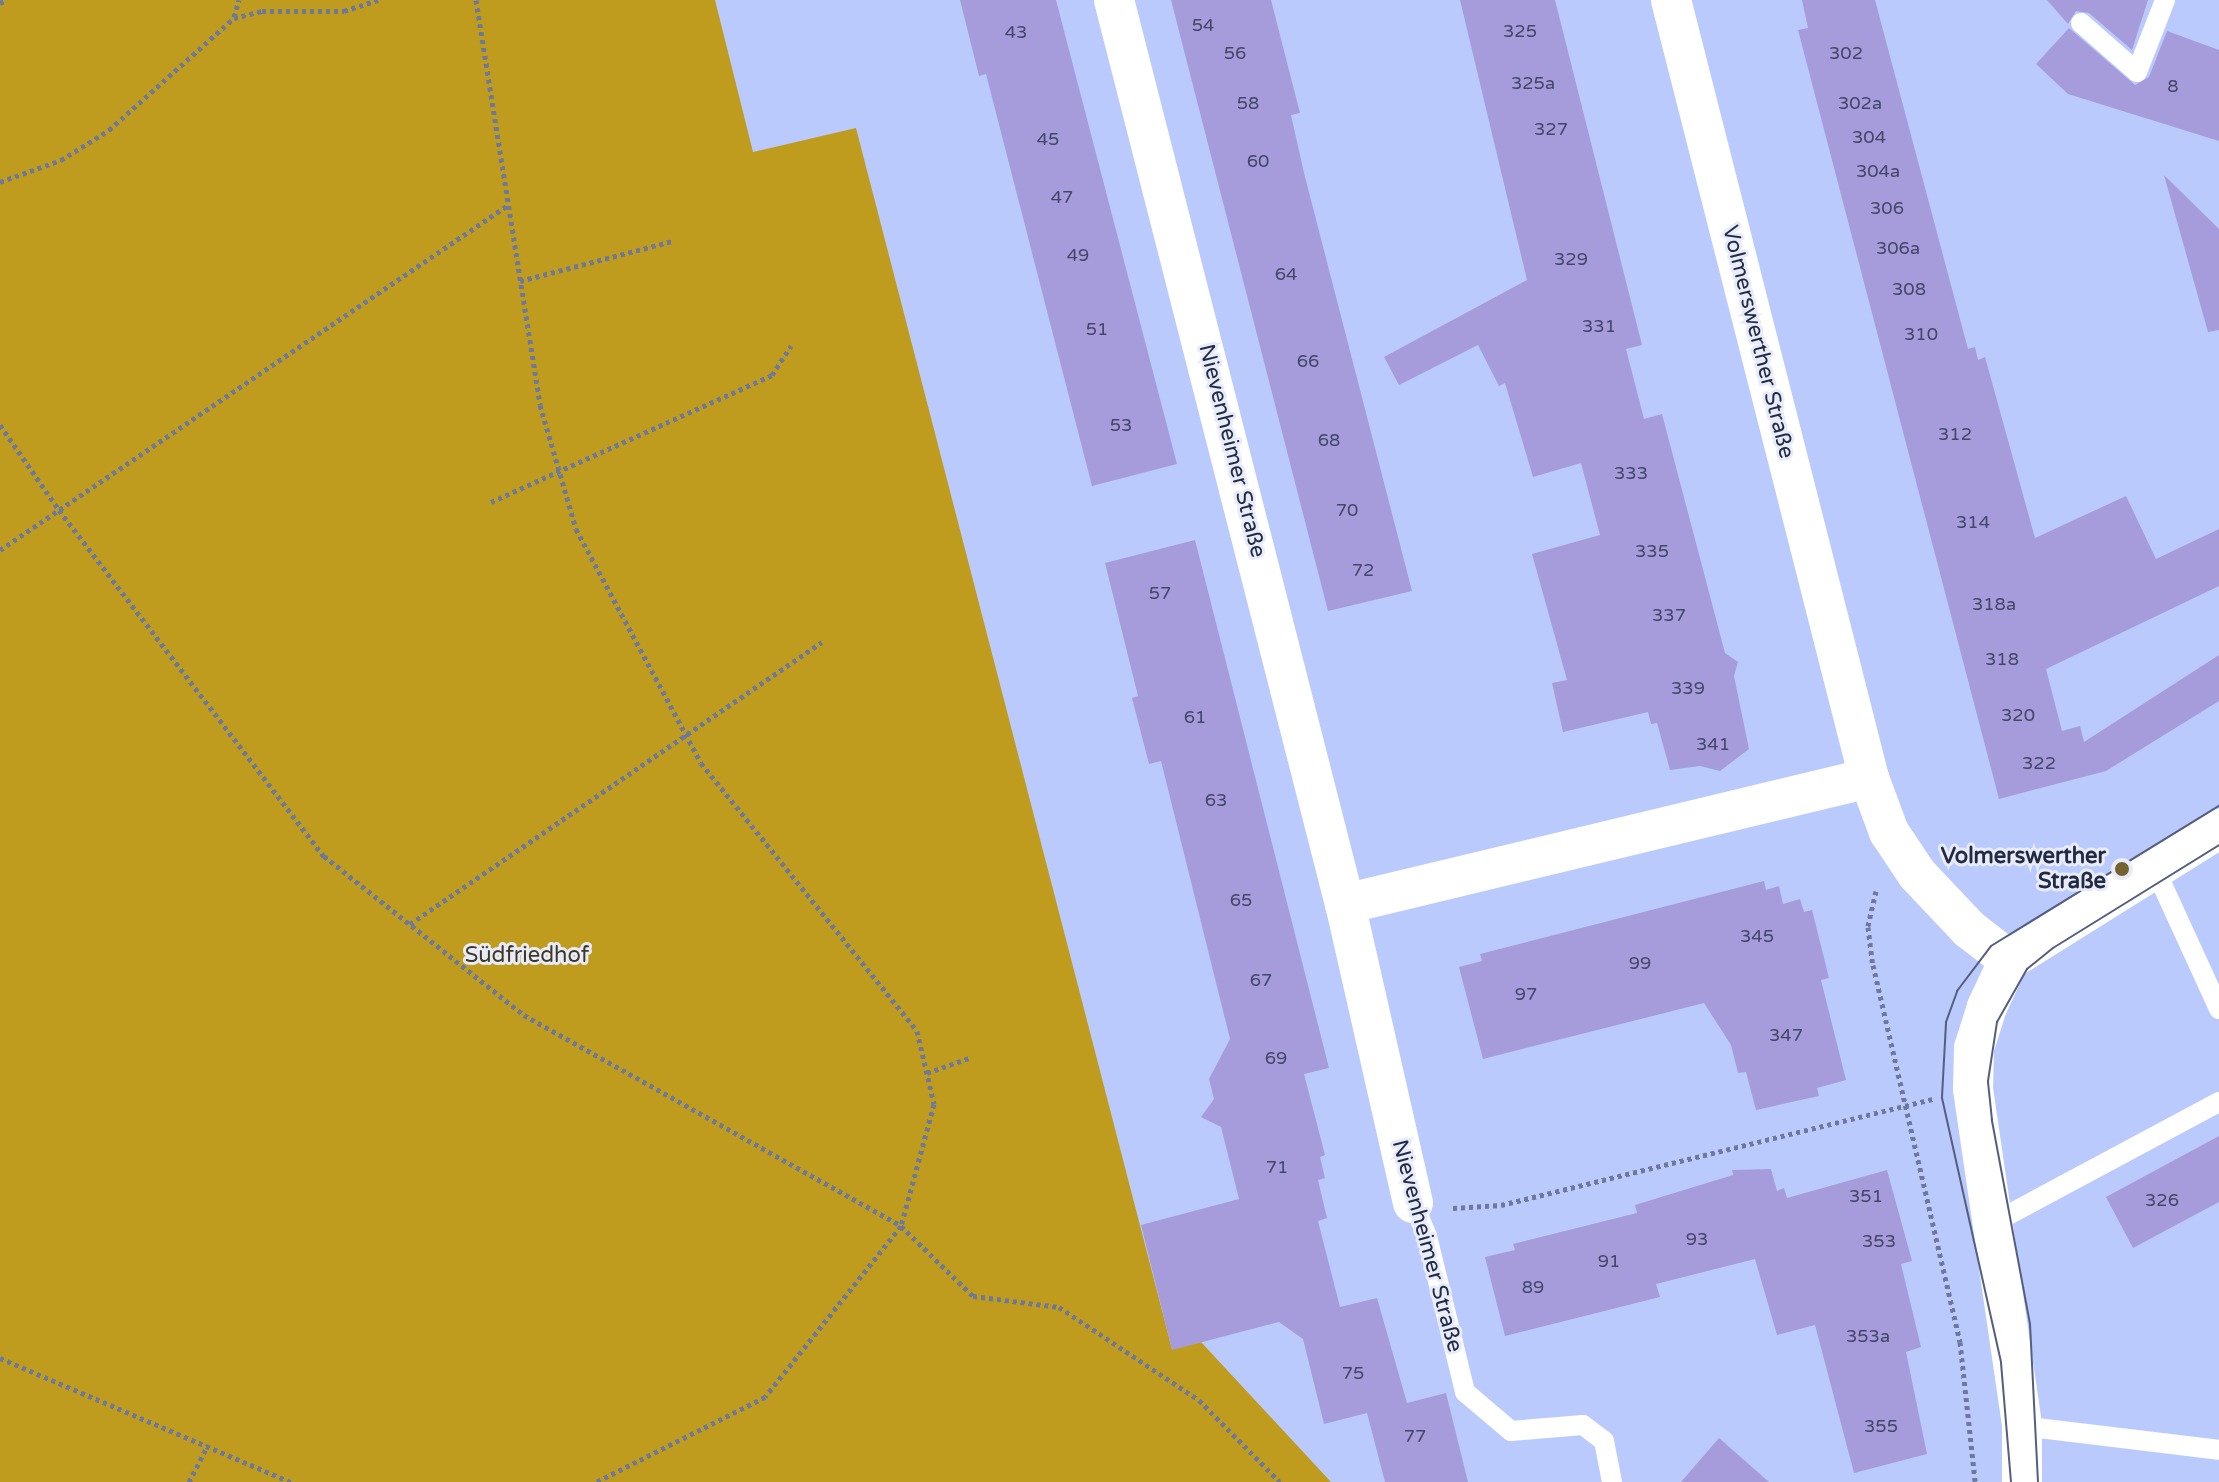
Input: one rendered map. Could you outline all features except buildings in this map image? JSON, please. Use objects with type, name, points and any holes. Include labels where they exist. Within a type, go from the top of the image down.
[{"type":"street","name":"Nievenheimer Straße","points":[[1114,0],[1345,904],[1413,1203]]},
{"type":"street","name":"Volmerswerther Straße","points":[[1671,0],[1869,778],[1889,832],[1905,858],[1969,929],[2009,960]]},
{"type":"street","points":[[1345,904],[1869,778]]},
{"type":"street","points":[[2022,1482],[2022,1426],[1995,1222],[1973,1089],[1974,1048],[2009,960],[2219,829]]},
{"type":"lane","points":[[2081,23],[2137,72],[2165,0]]},
{"type":"lane","points":[[2155,869],[2219,1009]]},
{"type":"lane","points":[[1995,1222],[2219,1102]]},
{"type":"lane","name":"Nievenheimer Straße","points":[[1413,1203],[1427,1236],[1465,1392],[1511,1431],[1583,1425],[1604,1441],[1612,1482]]},
{"type":"lane","points":[[2022,1426],[2219,1450]]},
{"type":"path","points":[[0,3],[7,0]]},
{"type":"path","points":[[234,18],[239,0]]},
{"type":"path","points":[[0,182],[61,160],[109,130],[234,18],[262,11],[344,11],[378,0]]},
{"type":"path","points":[[476,0],[540,405],[576,529],[701,763],[917,1031],[934,1104],[901,1226],[765,1397],[596,1482]]},
{"type":"path","points":[[0,550],[508,205]]},
{"type":"path","points":[[520,281],[673,241]]},
{"type":"path","points":[[491,502],[772,375],[791,346]]},
{"type":"path","points":[[0,425],[59,510],[324,856],[524,1015],[901,1226],[973,1296],[1059,1307],[1199,1400],[1280,1482]]},
{"type":"path","points":[[410,924],[822,642]]},
{"type":"path","points":[[1905,858],[1890,869],[1874,895],[1868,927],[1960,1342],[1975,1482]]},
{"type":"path","points":[[927,1073],[972,1057]]},
{"type":"path","points":[[1413,1203],[1472,1211],[1973,1089]]},
{"type":"path","points":[[0,1358],[291,1482]]},
{"type":"path","points":[[189,1482],[208,1445]]},
{"type":"green space","name":"Südfriedhof","points":[[0,0],[715,0],[753,152],[856,128],[1172,1349],[1201,1342],[1331,1482],[0,1482]]},
{"type":"tram line","points":[[2011,1482],[2001,1362],[1942,1097],[1946,1022],[1957,991],[1991,946],[2219,806]]},
{"type":"tram line","points":[[2038,1482],[2030,1324],[1992,1120],[1988,1081],[1997,1022],[2027,969],[2053,948],[2219,845]]},
{"type":"place","name":"Volmerswerther Straße","points":[[2122,869]]}]
